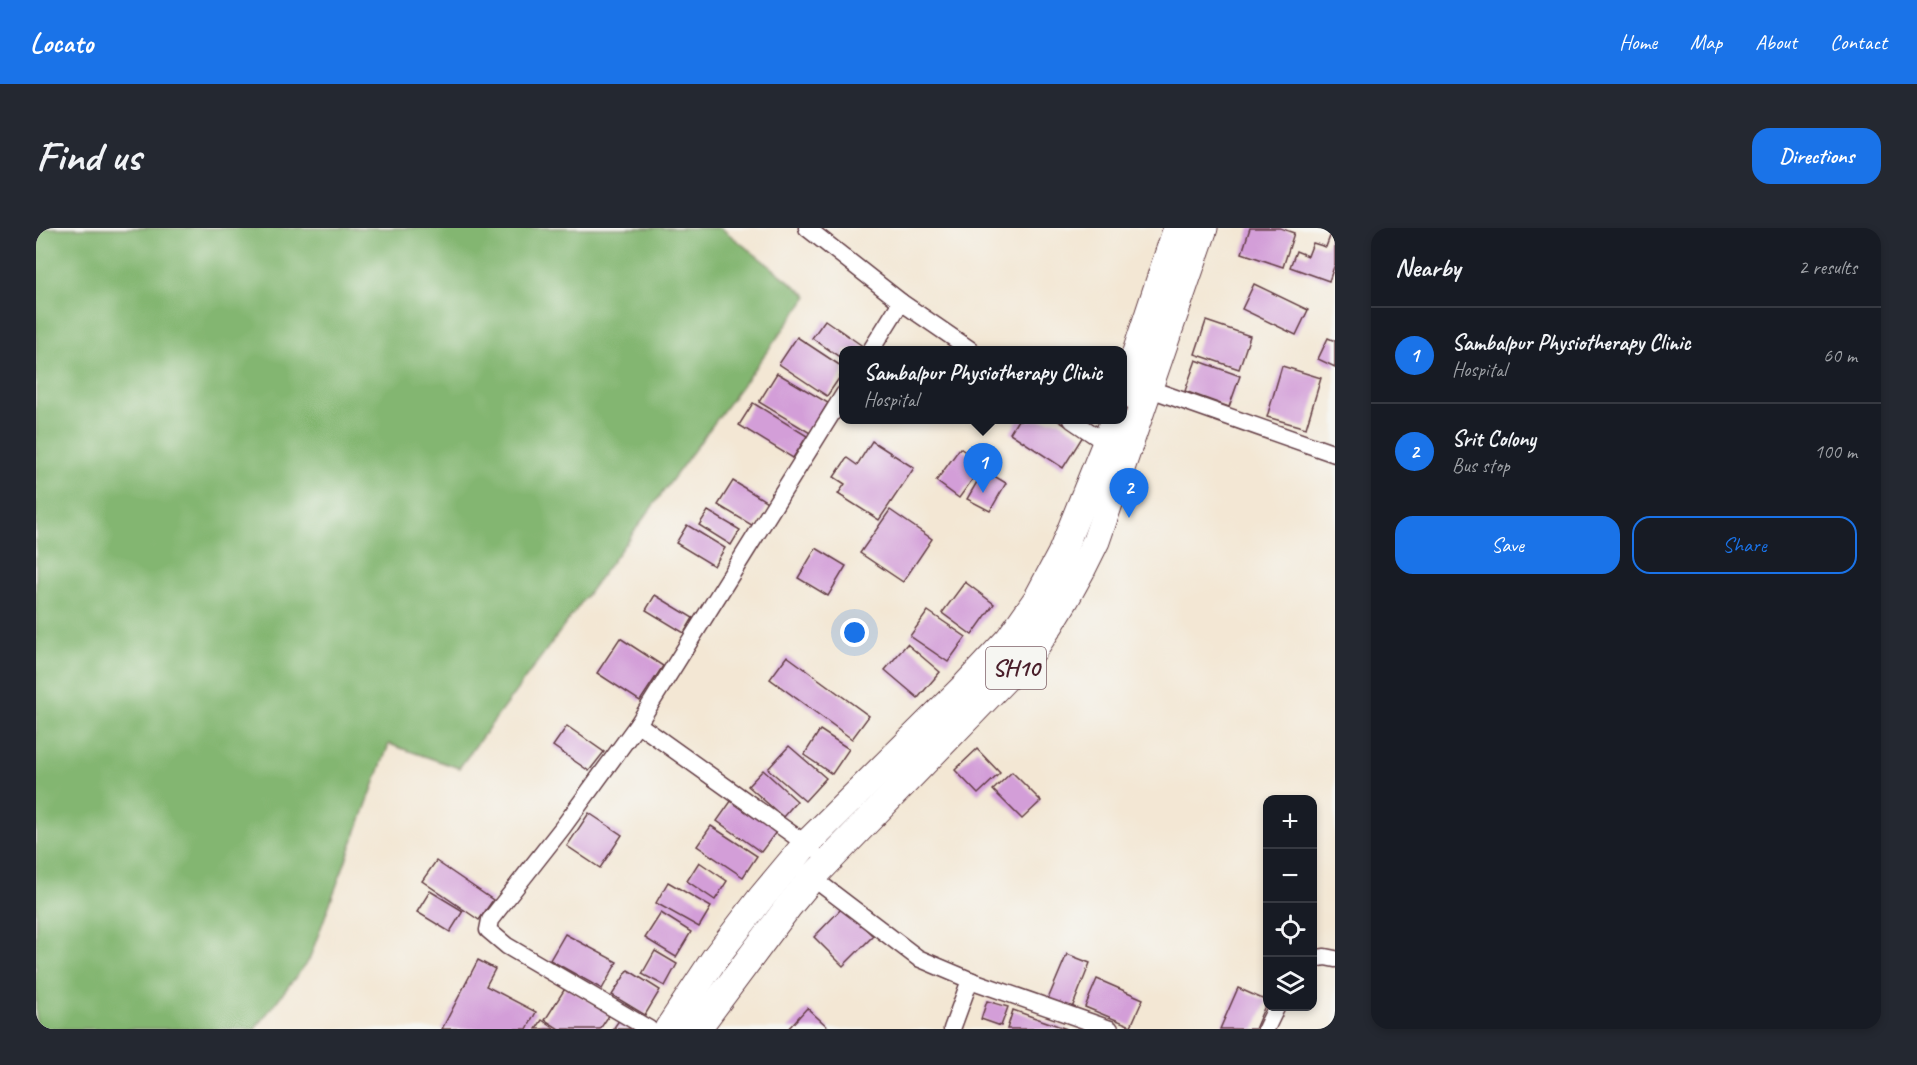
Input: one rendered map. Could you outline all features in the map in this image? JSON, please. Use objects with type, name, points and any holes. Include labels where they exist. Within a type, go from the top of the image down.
[{"type":"main road","points":[[1127,380],[1177,228]]},
{"type":"main road","name":"SH10","points":[[668,1029],[715,958],[761,898],[810,861],[1026,658],[1057,616],[1076,584],[1096,541],[1204,228]]},
{"type":"main road","name":"SH10","points":[[697,1029],[788,907],[810,861],[1009,639],[1037,599],[1060,554],[1110,431]]},
{"type":"street","points":[[807,228],[901,302],[964,346]]},
{"type":"street","points":[[874,346],[901,302]]},
{"type":"street","points":[[1150,389],[1335,454]]},
{"type":"street","points":[[649,1029],[507,946],[488,930],[490,920],[563,827],[638,724],[839,400]]},
{"type":"street","points":[[1086,424],[1110,431]]},
{"type":"street","points":[[638,724],[810,861],[918,958],[970,980],[1110,1029]]},
{"type":"street","points":[[1317,958],[1335,959]]},
{"type":"street","points":[[951,1029],[970,980]]},
{"type":"street","points":[[1266,1029],[1275,1011]]},
{"type":"green space","points":[[36,228],[721,228],[808,296],[459,768],[389,744],[309,960],[255,1029],[36,1029]]},
{"type":"building","points":[[1250,228],[1280,228],[1294,233],[1283,267],[1242,253]]},
{"type":"building","points":[[1332,231],[1335,233],[1335,264],[1329,281],[1290,267],[1296,251],[1308,256],[1313,243],[1326,247]]},
{"type":"building","points":[[1254,284],[1308,310],[1296,335],[1242,309]]},
{"type":"building","points":[[825,320],[863,346],[839,346],[839,357],[812,338]]},
{"type":"building","points":[[1206,321],[1250,336],[1239,369],[1195,354]]},
{"type":"building","points":[[797,337],[839,365],[839,378],[827,396],[779,364]]},
{"type":"building","points":[[1328,338],[1335,341],[1335,367],[1318,359]]},
{"type":"building","points":[[1196,360],[1240,376],[1229,407],[1185,391]]},
{"type":"building","points":[[1282,366],[1321,378],[1306,428],[1267,417]]},
{"type":"building","points":[[777,373],[828,403],[810,433],[759,402]]},
{"type":"building","points":[[753,403],[807,436],[793,458],[739,425]]},
{"type":"building","points":[[1016,424],[1064,424],[1083,436],[1063,468],[1010,433]]},
{"type":"building","points":[[872,441],[914,468],[879,520],[838,494],[845,484],[834,477],[847,458],[857,465]]},
{"type":"building","points":[[960,448],[983,465],[959,498],[936,481]]},
{"type":"building","points":[[984,470],[1006,483],[990,511],[967,499]]},
{"type":"building","points":[[733,481],[769,503],[755,527],[718,505]]},
{"type":"building","points":[[890,510],[932,539],[903,582],[860,553]]},
{"type":"building","points":[[708,511],[740,530],[731,545],[699,525]]},
{"type":"building","points":[[687,525],[725,548],[714,566],[676,543]]},
{"type":"building","points":[[816,548],[846,566],[828,596],[798,578]]},
{"type":"building","points":[[965,582],[994,604],[972,635],[942,613]]},
{"type":"building","points":[[655,595],[693,618],[684,633],[646,610]]},
{"type":"building","points":[[928,611],[966,637],[948,662],[910,636]]},
{"type":"building","points":[[620,638],[663,666],[640,701],[597,673]]},
{"type":"building","points":[[907,644],[940,672],[918,698],[885,670]]},
{"type":"building","points":[[787,656],[869,716],[852,739],[770,679]]},
{"type":"building","points":[[567,726],[604,752],[589,771],[553,746]]},
{"type":"building","points":[[820,730],[849,749],[832,774],[804,755]]},
{"type":"building","points":[[789,746],[826,778],[805,801],[768,769]]},
{"type":"building","points":[[977,749],[1000,773],[978,794],[955,770]]},
{"type":"building","points":[[763,770],[797,801],[783,817],[748,786]]},
{"type":"building","points":[[1012,772],[1041,801],[1022,819],[993,790]]},
{"type":"building","points":[[734,797],[779,828],[761,852],[717,821]]},
{"type":"building","points":[[589,813],[622,835],[600,868],[567,846]]},
{"type":"building","points":[[711,826],[757,856],[743,877],[697,846]]},
{"type":"building","points":[[436,861],[493,900],[479,920],[422,881]]},
{"type":"building","points":[[699,862],[727,881],[715,900],[687,881]]},
{"type":"building","points":[[668,882],[711,907],[699,927],[656,903]]},
{"type":"building","points":[[430,891],[463,911],[450,932],[417,912]]},
{"type":"building","points":[[843,907],[873,936],[843,966],[814,937]]},
{"type":"building","points":[[661,913],[691,932],[676,957],[645,938]]},
{"type":"building","points":[[565,934],[617,962],[602,989],[550,960]]},
{"type":"building","points":[[655,951],[677,964],[665,986],[642,974]]},
{"type":"building","points":[[1067,954],[1090,963],[1072,1008],[1048,999]]},
{"type":"building","points":[[478,960],[495,969],[486,986],[536,1012],[527,1029],[442,1029]]},
{"type":"building","points":[[628,970],[660,990],[645,1015],[612,995]]},
{"type":"building","points":[[1097,979],[1143,999],[1131,1026],[1085,1007]]},
{"type":"building","points":[[566,987],[610,1014],[600,1029],[559,1029],[545,1020]]},
{"type":"building","points":[[1238,988],[1263,999],[1263,1010],[1255,1029],[1220,1029]]},
{"type":"building","points":[[987,1001],[1008,1007],[1001,1026],[981,1019]]},
{"type":"building","points":[[807,1008],[830,1029],[788,1029]]},
{"type":"building","points":[[1013,1010],[1067,1029],[1007,1029]]},
{"type":"building","points":[[622,1016],[642,1029],[613,1029]]},
{"type":"building","points":[[542,1020],[555,1029],[536,1029]]},
{"type":"place","name":"Sambalpur Physiotherapy Clinic","points":[[983,493]]},
{"type":"place","name":"Srit Colony","points":[[1129,518]]}]
